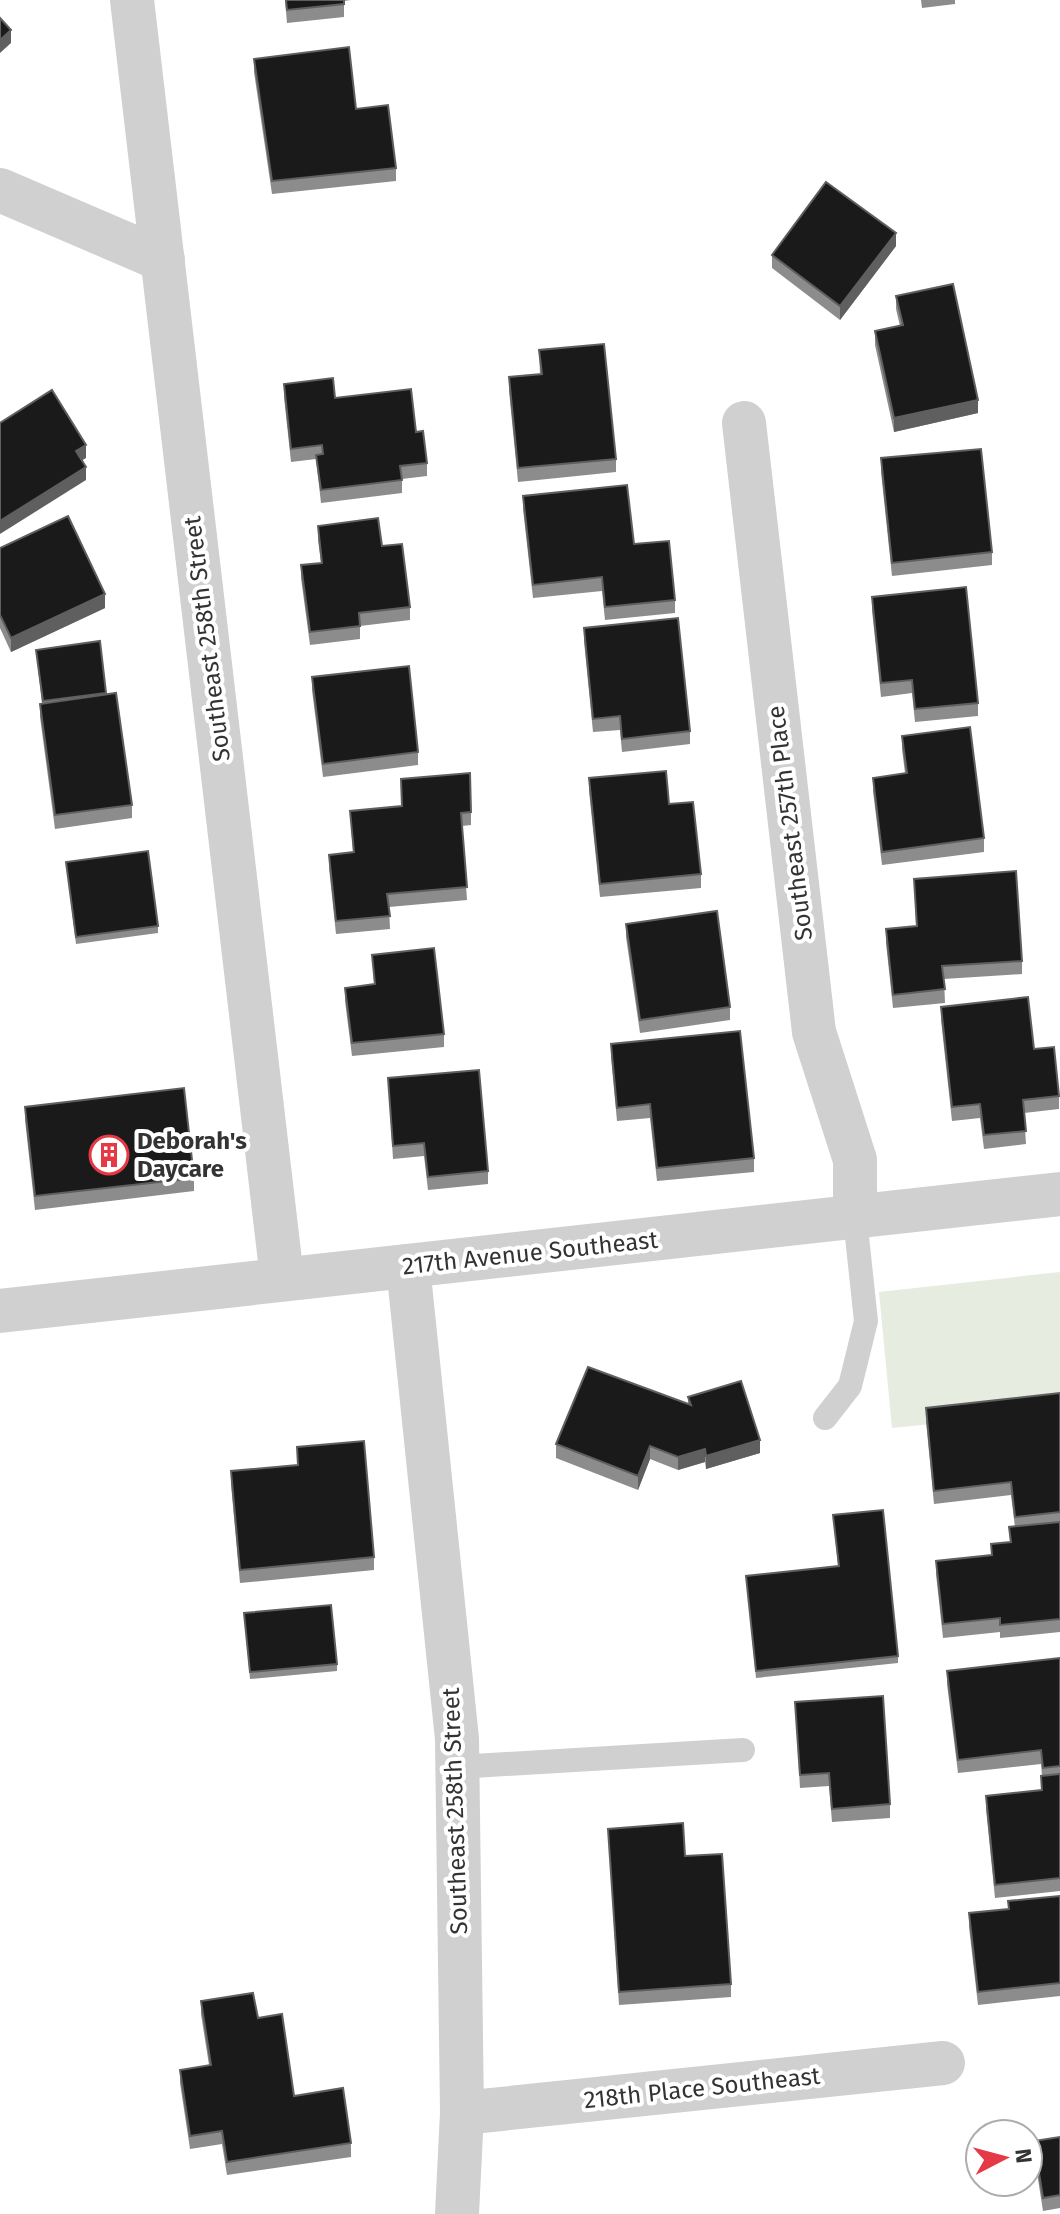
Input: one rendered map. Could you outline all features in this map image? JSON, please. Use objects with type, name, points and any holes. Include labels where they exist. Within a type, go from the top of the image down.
[{"type":"street","name":"Southeast 258th Street","points":[[132,0],[282,1278]]},
{"type":"street","points":[[0,190],[163,260]]},
{"type":"street","name":"Southeast 257th Place","points":[[744,423],[814,1032],[855,1160],[855,1218]]},
{"type":"street","name":"217th Avenue Southeast","points":[[0,1311],[1060,1194]]},
{"type":"street","name":"Southeast 258th Street","points":[[408,1266],[457,1739],[462,2113],[457,2214]]},
{"type":"street","name":"218th Place Southeast","points":[[462,2113],[943,2063]]},
{"type":"lane","points":[[825,1418],[850,1386],[866,1321],[855,1218]]},
{"type":"lane","points":[[457,1767],[743,1750]]},
{"type":"shaded area","points":[[1060,1272],[1060,1411],[892,1428],[879,1292]]},
{"type":"building","points":[[286,0],[344,0],[344,4],[287,10]]},
{"type":"building","points":[[0,18],[11,30],[0,40]]},
{"type":"building","points":[[349,47],[356,109],[388,105],[396,168],[272,181],[254,59]]},
{"type":"building","points":[[826,182],[896,233],[840,306],[772,255]]},
{"type":"building","points":[[953,284],[978,400],[894,418],[875,331],[903,325],[896,296]]},
{"type":"building","points":[[604,344],[616,459],[518,468],[509,377],[542,374],[539,350]]},
{"type":"building","points":[[333,378],[335,398],[411,389],[416,432],[423,431],[427,463],[400,466],[402,480],[321,490],[316,455],[323,454],[322,445],[291,449],[284,384]]},
{"type":"building","points":[[52,390],[86,445],[76,451],[86,467],[0,521],[0,423]]},
{"type":"building","points":[[981,449],[992,552],[892,563],[881,458]]},
{"type":"building","points":[[627,485],[634,544],[669,541],[675,600],[605,607],[602,577],[533,585],[523,496]]},
{"type":"building","points":[[68,516],[105,594],[11,638],[0,615],[0,548]]},
{"type":"building","points":[[378,518],[382,546],[402,544],[410,607],[359,613],[360,626],[310,632],[301,565],[322,563],[318,526]]},
{"type":"building","points":[[966,587],[978,703],[915,709],[912,680],[881,683],[872,597]]},
{"type":"building","points":[[678,618],[690,731],[622,739],[620,716],[593,719],[584,628]]},
{"type":"building","points":[[100,641],[106,693],[43,701],[36,650]]},
{"type":"building","points":[[409,666],[418,752],[323,764],[312,677]]},
{"type":"building","points":[[116,693],[132,805],[55,815],[40,704]]},
{"type":"building","points":[[970,727],[984,838],[882,852],[873,778],[907,773],[902,736]]},
{"type":"building","points":[[666,771],[669,804],[693,802],[701,874],[600,884],[589,778]]},
{"type":"building","points":[[470,773],[471,812],[461,813],[467,887],[387,894],[390,916],[336,921],[329,855],[354,852],[350,811],[402,806],[401,779]]},
{"type":"building","points":[[148,851],[158,926],[76,937],[66,862]]},
{"type":"building","points":[[1016,871],[1022,961],[942,966],[945,989],[893,995],[886,929],[917,926],[914,879]]},
{"type":"building","points":[[717,911],[730,1007],[640,1020],[626,924]]},
{"type":"building","points":[[434,948],[444,1034],[352,1043],[345,988],[375,984],[372,955]]},
{"type":"building","points":[[1028,997],[1034,1049],[1054,1047],[1059,1096],[1023,1100],[1026,1131],[984,1135],[980,1104],[952,1107],[941,1007]]},
{"type":"building","points":[[740,1031],[754,1158],[657,1168],[650,1104],[617,1108],[611,1044]]},
{"type":"building","points":[[479,1070],[488,1171],[428,1177],[424,1143],[393,1146],[388,1078]]},
{"type":"building","name":"Deborah's Daycare","points":[[184,1088],[194,1178],[35,1196],[25,1107]]},
{"type":"building","points":[[588,1367],[691,1405],[688,1397],[741,1381],[760,1440],[706,1456],[705,1449],[678,1457],[650,1446],[638,1476],[556,1444]]},
{"type":"building","points":[[1060,1393],[1060,1512],[1015,1517],[1011,1482],[934,1491],[926,1408]]},
{"type":"building","points":[[364,1441],[374,1557],[240,1570],[231,1471],[298,1465],[297,1447]]},
{"type":"building","points":[[883,1510],[898,1656],[756,1671],[746,1576],[839,1566],[833,1515]]},
{"type":"building","points":[[1060,1522],[1060,1619],[1000,1625],[1000,1618],[943,1624],[936,1561],[992,1555],[991,1544],[1011,1542],[1009,1527]]},
{"type":"building","points":[[331,1605],[337,1664],[250,1672],[244,1613]]},
{"type":"building","points":[[1060,1658],[1060,1766],[1043,1768],[1041,1750],[958,1760],[947,1671]]},
{"type":"building","points":[[883,1696],[890,1804],[832,1809],[829,1773],[800,1775],[795,1702]]},
{"type":"building","points":[[1060,1774],[1060,1878],[995,1885],[986,1796],[1042,1790],[1041,1776]]},
{"type":"building","points":[[683,1823],[685,1856],[722,1854],[731,1984],[619,1992],[608,1829]]},
{"type":"building","points":[[1060,1896],[1060,1983],[978,1992],[969,1913],[1009,1909],[1008,1901]]},
{"type":"building","points":[[253,1993],[258,2018],[282,2014],[294,2096],[343,2088],[351,2143],[227,2162],[222,2131],[190,2136],[180,2070],[211,2065],[201,2001]]},
{"type":"building","points":[[1060,2137],[1060,2195],[1044,2198],[1044,2139]]},
{"type":"place","name":"Deborah's Daycare","points":[[109,1155]]}]
